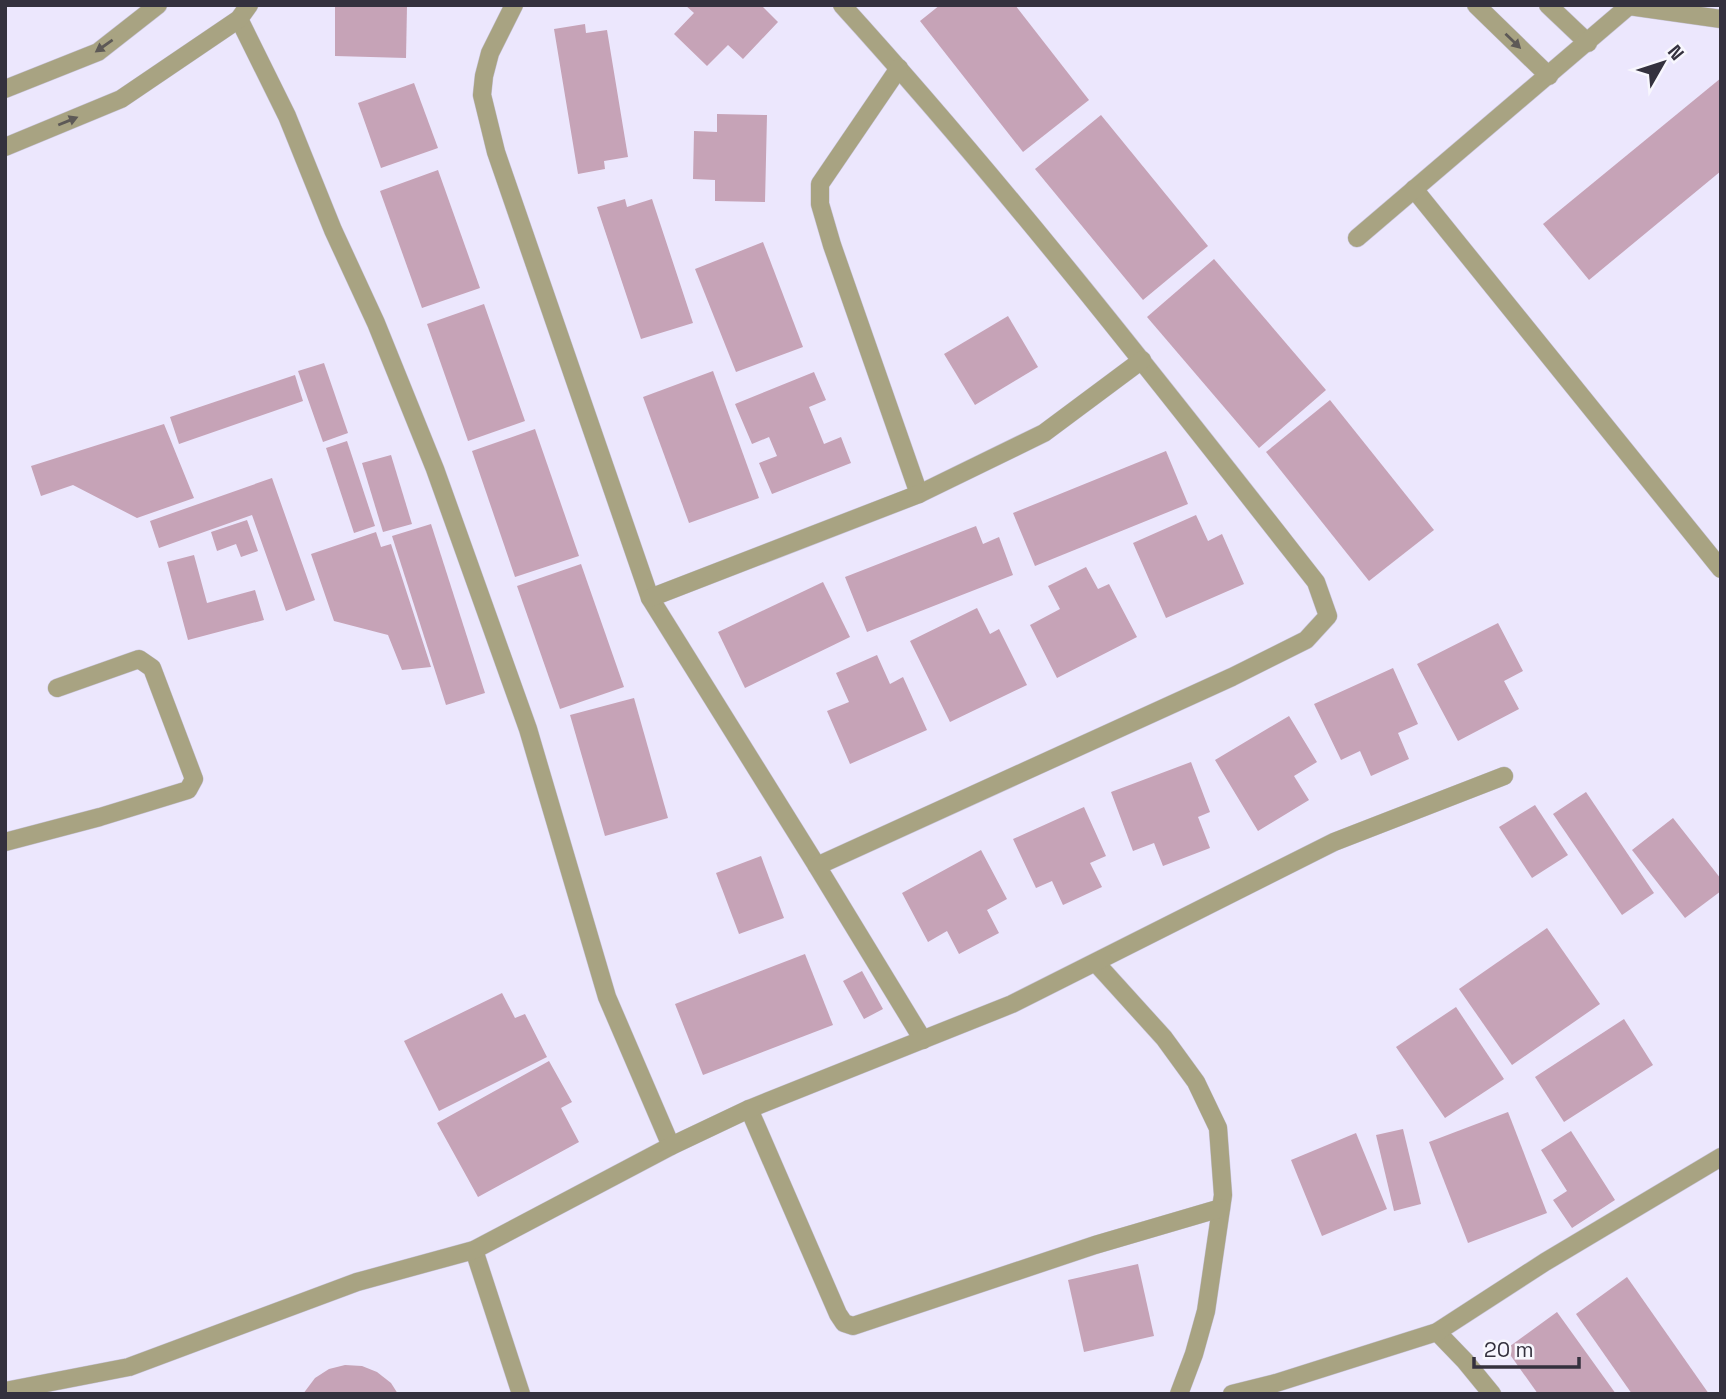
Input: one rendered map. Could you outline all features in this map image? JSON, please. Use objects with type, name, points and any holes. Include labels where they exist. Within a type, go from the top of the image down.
[{"type":"street","points":[[5,89],[98,52],[158,5]]},
{"type":"street","points":[[514,5],[491,53],[483,85],[485,106],[496,152],[650,598],[923,1040]]},
{"type":"street","points":[[817,866],[1233,677],[1306,640],[1328,616],[1316,582],[1142,360],[899,68],[842,5]]},
{"type":"street","points":[[1476,5],[1549,76]]},
{"type":"street","points":[[1548,5],[1588,43]]},
{"type":"street","points":[[1357,238],[1630,6],[1721,19]]},
{"type":"street","points":[[5,147],[121,99],[244,12],[435,469],[528,729],[607,997],[671,1146]]},
{"type":"street","points":[[899,68],[820,184],[820,204],[919,494]]},
{"type":"street","points":[[1414,189],[1721,569]]},
{"type":"street","points":[[650,598],[919,494],[1044,433],[1142,360]]},
{"type":"street","points":[[5,842],[188,790],[194,779],[152,667],[139,659],[57,688]]},
{"type":"street","points":[[5,1391],[129,1367],[357,1282],[474,1250],[671,1146],[749,1109],[1012,1004],[1334,842],[1504,776]]},
{"type":"street","points":[[1096,963],[1164,1038],[1196,1083],[1218,1128],[1223,1195],[1206,1311],[1179,1394]]},
{"type":"street","points":[[749,1109],[838,1314],[844,1323],[853,1326],[1095,1245],[1221,1208]]},
{"type":"street","points":[[1232,1394],[1276,1383],[1437,1332],[1545,1262],[1721,1157]]},
{"type":"street","points":[[474,1250],[521,1394]]},
{"type":"street","points":[[1437,1332],[1492,1394]]},
{"type":"building","points":[[335,5],[407,6],[406,58],[335,56]]},
{"type":"building","points":[[685,5],[761,5],[778,22],[743,59],[728,45],[707,66],[674,34],[694,13]]},
{"type":"building","points":[[940,5],[1015,5],[1089,100],[1023,152],[920,21]]},
{"type":"building","points":[[585,24],[586,33],[607,30],[628,157],[604,161],[605,169],[578,174],[554,29]]},
{"type":"building","points":[[1721,78],[1721,171],[1589,280],[1543,224]]},
{"type":"building","points":[[414,83],[438,148],[381,168],[358,103]]},
{"type":"building","points":[[717,114],[767,115],[765,202],[715,201],[715,180],[693,179],[694,131],[717,132]]},
{"type":"building","points":[[1101,115],[1208,246],[1143,300],[1035,169]]},
{"type":"building","points":[[438,170],[480,288],[422,308],[380,191]]},
{"type":"building","points":[[625,199],[627,207],[652,199],[693,323],[641,339],[597,207]]},
{"type":"building","points":[[763,242],[803,347],[736,372],[695,269]]},
{"type":"building","points":[[1214,259],[1326,390],[1259,448],[1147,317]]},
{"type":"building","points":[[484,304],[525,421],[468,441],[427,324]]},
{"type":"building","points":[[1008,316],[1038,367],[975,405],[944,354]]},
{"type":"building","points":[[324,363],[348,433],[323,442],[298,371]]},
{"type":"building","points":[[713,371],[759,498],[689,523],[643,397]]},
{"type":"building","points":[[814,372],[826,400],[809,407],[824,444],[841,437],[851,463],[772,494],[759,463],[777,456],[769,437],[752,444],[735,404]]},
{"type":"building","points":[[295,375],[303,401],[179,444],[170,417]]},
{"type":"building","points":[[1330,400],[1434,530],[1369,581],[1266,452]]},
{"type":"building","points":[[164,424],[194,498],[137,518],[73,485],[41,496],[31,466]]},
{"type":"building","points":[[535,429],[579,556],[515,577],[472,451]]},
{"type":"building","points":[[347,441],[375,526],[354,533],[326,448]]},
{"type":"building","points":[[1166,451],[1188,504],[1035,566],[1013,513]]},
{"type":"building","points":[[391,455],[412,524],[383,532],[362,463]]},
{"type":"building","points":[[272,478],[315,600],[286,611],[252,515],[159,548],[150,521]]},
{"type":"building","points":[[1196,515],[1208,541],[1222,534],[1244,584],[1166,618],[1133,543]]},
{"type":"building","points":[[247,520],[258,551],[241,557],[236,544],[217,551],[211,532]]},
{"type":"building","points":[[431,524],[485,693],[446,705],[392,536]]},
{"type":"building","points":[[976,526],[983,544],[999,537],[1013,575],[867,632],[845,577]]},
{"type":"building","points":[[376,532],[381,547],[391,544],[431,667],[402,670],[388,635],[334,621],[311,554]]},
{"type":"building","points":[[194,555],[207,603],[255,590],[264,620],[188,640],[167,562]]},
{"type":"building","points":[[581,564],[624,687],[560,709],[517,586]]},
{"type":"building","points":[[1086,567],[1098,589],[1109,584],[1137,637],[1057,678],[1030,625],[1060,609],[1048,586]]},
{"type":"building","points":[[823,582],[850,637],[745,688],[718,632]]},
{"type":"building","points":[[977,608],[990,634],[999,629],[1027,685],[950,722],[910,641]]},
{"type":"building","points":[[1498,623],[1523,671],[1504,681],[1519,709],[1458,741],[1417,664]]},
{"type":"building","points":[[877,655],[890,684],[903,677],[927,730],[850,764],[827,711],[849,702],[836,673]]},
{"type":"building","points":[[1393,668],[1418,724],[1398,733],[1409,759],[1371,776],[1360,751],[1341,760],[1314,704]]},
{"type":"building","points":[[634,698],[668,818],[605,836],[570,715]]},
{"type":"building","points":[[1289,716],[1317,762],[1294,776],[1309,800],[1258,831],[1215,760]]},
{"type":"building","points":[[1191,762],[1210,812],[1198,817],[1210,848],[1163,866],[1154,843],[1133,851],[1111,792]]},
{"type":"building","points":[[1586,792],[1654,893],[1622,915],[1553,814]]},
{"type":"building","points":[[1535,805],[1568,855],[1532,878],[1499,827]]},
{"type":"building","points":[[1084,807],[1106,856],[1090,863],[1102,887],[1063,905],[1052,881],[1036,888],[1013,839]]},
{"type":"building","points":[[1673,818],[1721,879],[1721,891],[1685,918],[1632,850]]},
{"type":"building","points":[[981,850],[1007,899],[987,910],[999,933],[959,954],[947,931],[928,942],[902,893]]},
{"type":"building","points":[[761,856],[784,918],[739,934],[716,873]]},
{"type":"building","points":[[1547,928],[1600,1004],[1512,1065],[1459,989]]},
{"type":"building","points":[[805,954],[833,1025],[703,1075],[675,1004]]},
{"type":"building","points":[[862,971],[883,1009],[864,1019],[843,981]]},
{"type":"building","points":[[502,993],[515,1018],[525,1014],[547,1057],[439,1111],[404,1041]]},
{"type":"building","points":[[1456,1007],[1504,1079],[1445,1118],[1396,1047]]},
{"type":"building","points":[[1624,1019],[1653,1065],[1564,1122],[1535,1077]]},
{"type":"building","points":[[549,1061],[572,1102],[561,1108],[579,1142],[478,1197],[437,1123]]},
{"type":"building","points":[[1508,1112],[1547,1213],[1468,1243],[1429,1142]]},
{"type":"building","points":[[1403,1129],[1421,1204],[1394,1211],[1376,1135]]},
{"type":"building","points":[[1571,1131],[1615,1200],[1572,1228],[1553,1200],[1567,1191],[1541,1150]]},
{"type":"building","points":[[1356,1133],[1387,1209],[1322,1236],[1291,1160]]},
{"type":"building","points":[[1138,1264],[1154,1336],[1084,1352],[1068,1280]]},
{"type":"building","points":[[1627,1277],[1709,1394],[1632,1394],[1576,1314]]},
{"type":"building","points":[[1557,1312],[1616,1394],[1538,1394],[1506,1349]]},
{"type":"building","points":[[345,1365],[362,1366],[377,1372],[391,1383],[398,1394],[303,1394],[315,1378],[329,1369]]}]
